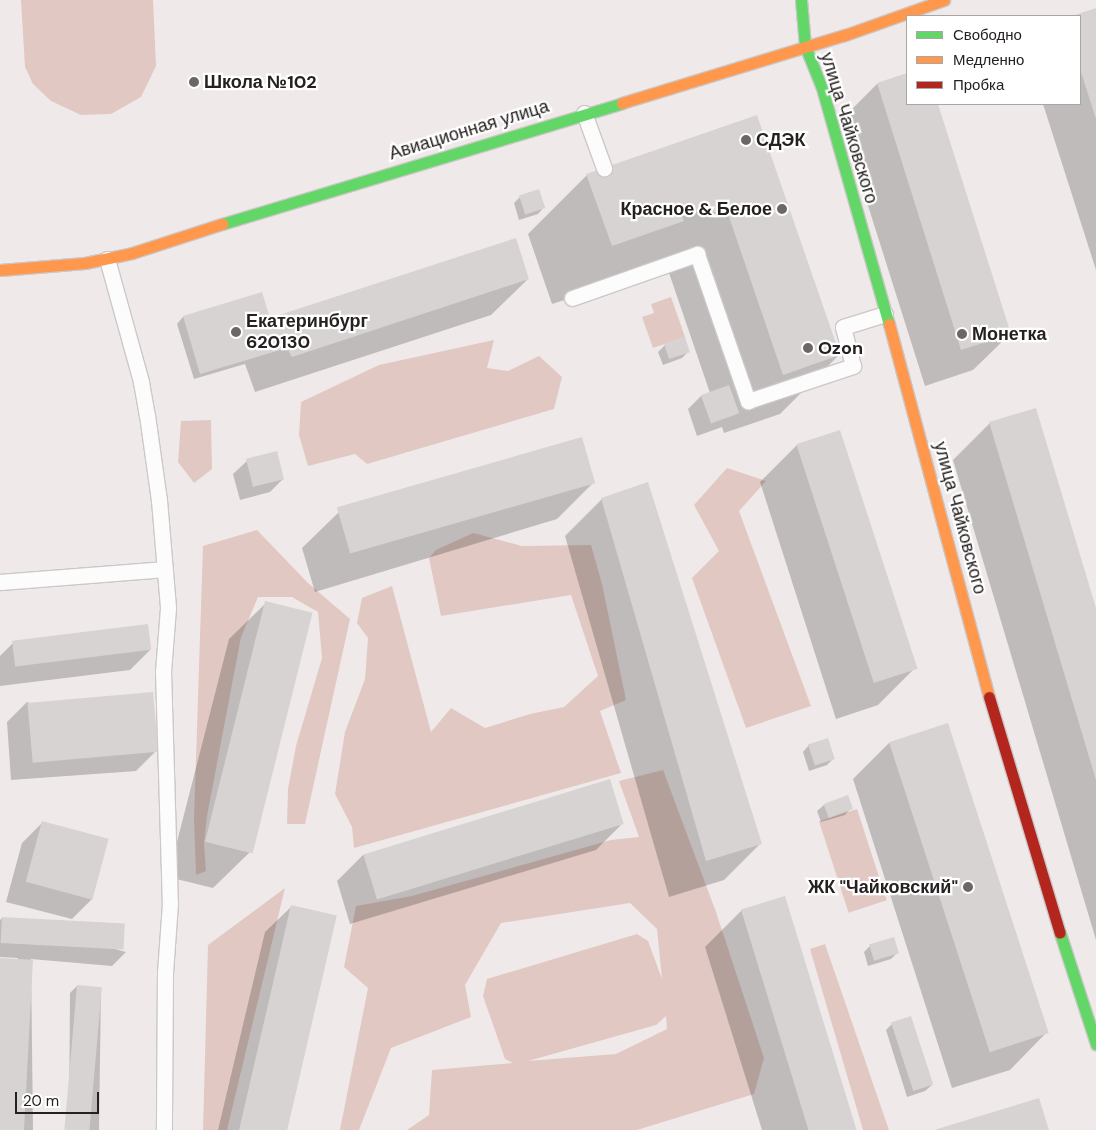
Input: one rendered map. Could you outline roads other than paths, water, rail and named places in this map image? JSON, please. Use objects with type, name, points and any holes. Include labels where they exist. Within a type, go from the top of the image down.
[{"type":"street","name":"улица Чайковского","points":[[801,0],[805,46],[822,88],[885,314],[908,389],[986,687],[1041,876],[1096,1044]]},
{"type":"street","name":"Авиационная улица","points":[[0,270],[85,263],[107,259],[845,35],[944,0]]},
{"type":"lane","points":[[584,113],[604,168]]},
{"type":"lane","points":[[572,298],[697,254],[748,401],[853,366],[837,329],[885,314]]},
{"type":"lane","points":[[107,259],[144,399],[159,500],[168,608],[162,670],[170,903],[165,973],[164,1130]]},
{"type":"lane","points":[[0,582],[164,569]]},
{"type":"place","name":"Школа №102","points":[[194,82]]},
{"type":"place","name":"СДЭК","points":[[746,140]]},
{"type":"place","name":"Красное & Белое","points":[[782,209]]},
{"type":"place","name":"Екатеринбург 620130","points":[[236,332]]},
{"type":"place","name":"Монетка","points":[[962,334]]},
{"type":"place","name":"Ozon","points":[[808,348]]},
{"type":"place","name":"ЖК \"Чайковский\"","points":[[968,887]]}]
